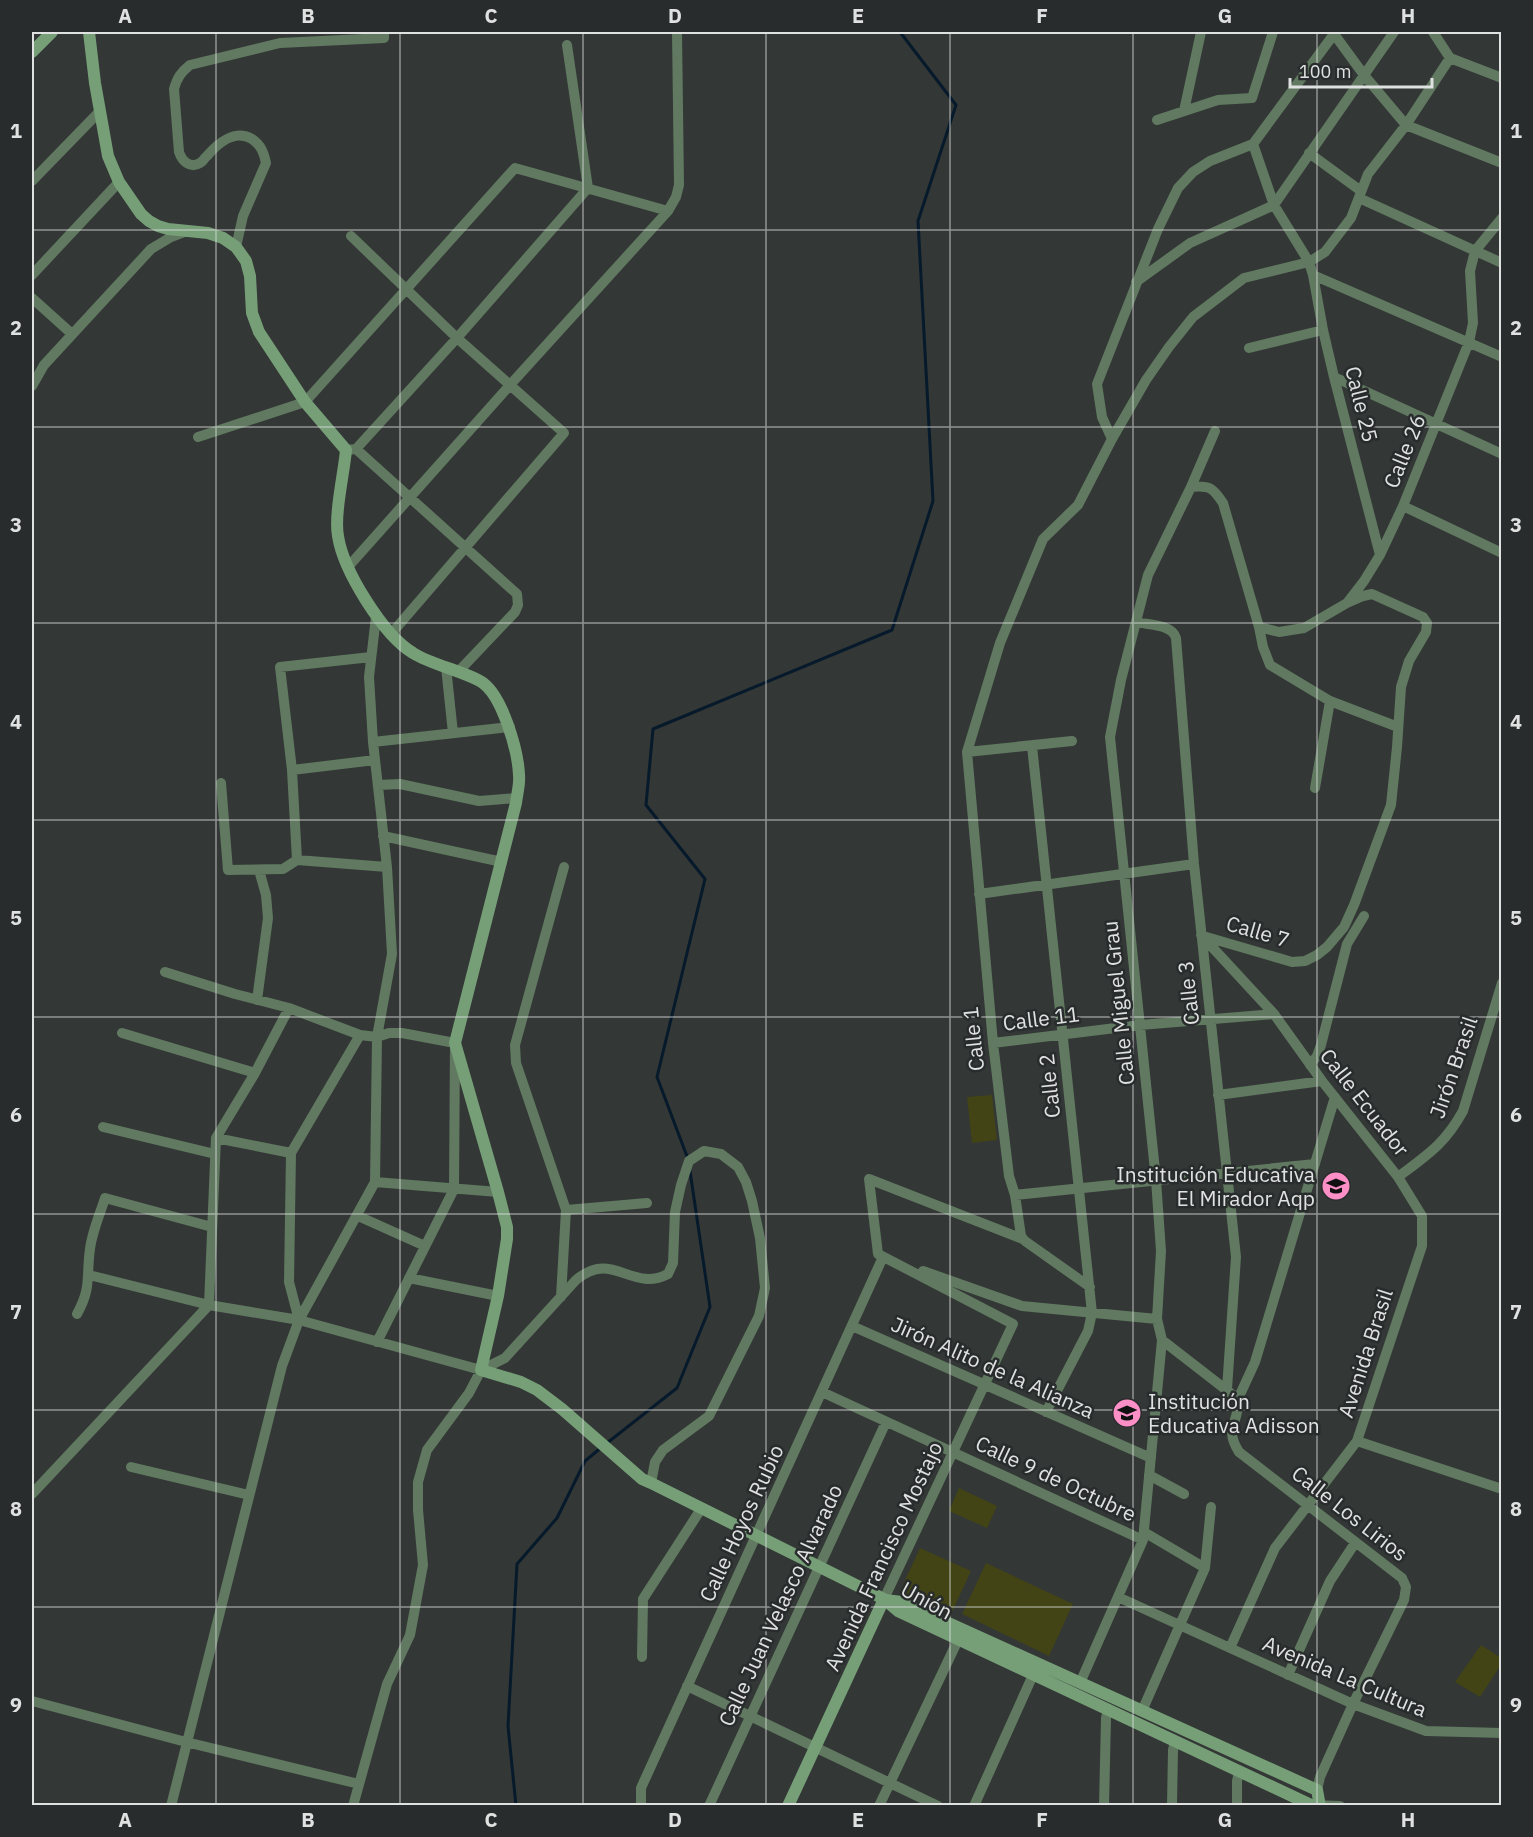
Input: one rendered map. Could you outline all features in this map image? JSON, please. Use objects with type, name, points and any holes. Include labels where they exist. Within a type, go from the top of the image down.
[{"type":"street","points":[[32,52],[52,32]]},
{"type":"street","points":[[89,32],[108,156],[119,182],[141,214],[158,226],[208,233],[223,238],[236,248],[246,261],[250,276],[252,313],[258,332],[305,402],[351,450],[411,497],[517,594],[518,605],[514,612],[458,672]]},
{"type":"street","points":[[236,248],[243,216],[266,163],[265,154],[255,141],[239,136],[223,141],[200,163],[191,164],[183,160],[179,152],[174,89],[176,79],[190,65],[280,43],[384,38],[384,32]]},
{"type":"street","points":[[348,567],[510,384],[668,211],[679,185],[677,32]]},
{"type":"street","points":[[1184,111],[1201,32]]},
{"type":"street","points":[[1157,120],[1218,100],[1252,98],[1273,32]]},
{"type":"street","points":[[1136,283],[1190,243],[1274,205],[1394,32]]},
{"type":"street","points":[[1433,32],[1450,58],[1502,78]]},
{"type":"street","points":[[1112,439],[1102,417],[1097,384],[1158,229],[1178,188],[1192,172],[1210,161],[1253,144],[1334,34],[1364,75],[1406,125],[1502,164]]},
{"type":"street","points":[[377,1342],[454,1188],[455,1043],[502,862],[517,798],[519,775],[510,727],[496,695],[483,682],[413,653],[391,634],[376,617],[348,567],[338,537],[337,520],[351,450],[457,338],[588,189],[567,45]]},
{"type":"street","points":[[1072,741],[967,752],[1000,643],[1043,538],[1078,505],[1146,380],[1193,317],[1244,278],[1309,262],[1325,252],[1352,218],[1368,174],[1406,125],[1450,58]]},
{"type":"street","points":[[32,181],[100,111]]},
{"type":"street","name":"Calle 25","points":[[1253,144],[1274,205],[1309,262],[1334,377],[1380,555]]},
{"type":"street","points":[[1310,153],[1360,194],[1502,263]]},
{"type":"street","points":[[198,437],[305,402],[515,168],[668,211]]},
{"type":"street","points":[[32,275],[119,182]]},
{"type":"street","points":[[1475,251],[1502,218]]},
{"type":"street","points":[[32,386],[44,364],[151,249],[187,231]]},
{"type":"street","points":[[351,236],[457,338],[564,433],[391,634]]},
{"type":"street","name":"Calle 26","points":[[1259,627],[1279,632],[1304,628],[1347,603],[1380,555],[1403,506],[1469,342],[1473,323],[1470,271],[1475,251]]},
{"type":"street","points":[[1313,275],[1502,357]]},
{"type":"street","points":[[32,298],[72,334]]},
{"type":"street","points":[[1249,348],[1323,330]]},
{"type":"street","points":[[1334,377],[1502,454]]},
{"type":"street","name":"Calle Miguel Grau","points":[[1080,1683],[1143,1536],[1162,1340],[1157,1319],[1161,1251],[1156,1180],[1110,737],[1121,680],[1148,575],[1191,487],[1215,431]]},
{"type":"street","points":[[1191,487],[1203,486],[1214,489],[1223,503],[1270,665],[1330,701],[1398,727]]},
{"type":"street","points":[[1403,506],[1502,553]]},
{"type":"street","name":"Calle 7","points":[[1201,935],[1292,962],[1305,961],[1317,955],[1344,927],[1354,905],[1391,805],[1401,687],[1409,661],[1426,632],[1426,623],[1423,616],[1372,594],[1347,603]]},
{"type":"street","points":[[171,1806],[282,1366],[298,1320],[375,1182],[377,1037],[392,954],[387,867],[373,742],[369,677],[376,617]]},
{"type":"street","name":"Calle 3","points":[[1136,622],[1170,628],[1176,635],[1194,864],[1236,1257],[1227,1389]]},
{"type":"street","points":[[297,860],[292,770],[280,667],[371,657]]},
{"type":"street","points":[[446,667],[453,733]]},
{"type":"street","points":[[1315,788],[1330,701]]},
{"type":"street","points":[[373,742],[510,727]]},
{"type":"street","name":"Calle 2","points":[[1032,746],[1092,1313],[1088,1330],[1046,1412]]},
{"type":"street","name":"Calle 1","points":[[967,752],[993,1043],[1009,1176],[1023,1239]]},
{"type":"street","points":[[292,770],[375,760]]},
{"type":"street","points":[[221,783],[228,870],[283,869],[297,860],[387,867]]},
{"type":"street","points":[[378,785],[400,784],[478,801],[517,798]]},
{"type":"street","points":[[383,836],[502,862]]},
{"type":"street","points":[[979,894],[1194,864]]},
{"type":"street","points":[[561,1297],[566,1210],[516,1063],[515,1045],[564,867]]},
{"type":"street","points":[[257,1000],[268,918],[266,895],[259,870]]},
{"type":"street","points":[[1310,1065],[1321,1045],[1347,944],[1364,916]]},
{"type":"street","name":"Calle Ecuador","points":[[1201,935],[1274,1014],[1322,1082],[1398,1177],[1422,1216]]},
{"type":"street","points":[[1332,940],[1347,944]]},
{"type":"street","points":[[165,972],[289,1008],[360,1035],[377,1037],[389,1033],[402,1033],[455,1043]]},
{"type":"street","name":"Jirón Brasil","points":[[1398,1177],[1436,1149],[1453,1130],[1463,1111],[1500,996],[1502,982]]},
{"type":"street","points":[[32,1494],[209,1305],[216,1138],[255,1073],[289,1008]]},
{"type":"street","name":"Calle 11","points":[[993,1043],[1140,1025],[1274,1014]]},
{"type":"street","points":[[122,1033],[255,1073]]},
{"type":"street","points":[[298,1320],[289,1282],[291,1153],[360,1035]]},
{"type":"street","points":[[353,1806],[387,1684],[410,1635],[423,1565],[418,1482],[428,1450],[469,1393],[481,1370],[498,1296],[507,1239],[507,1227],[498,1192],[455,1043]]},
{"type":"street","points":[[1218,1095],[1322,1082]]},
{"type":"street","name":"Calle Los Lirios","points":[[1317,1790],[1320,1777],[1353,1704],[1404,1599],[1406,1587],[1402,1578],[1239,1452],[1233,1442],[1231,1430],[1238,1399],[1255,1362],[1335,1097]]},
{"type":"street","points":[[104,1127],[215,1154]]},
{"type":"street","points":[[216,1138],[291,1153]]},
{"type":"street","points":[[481,1370],[505,1358],[585,1273],[607,1268],[641,1279],[657,1280],[668,1274],[673,1263],[675,1212],[689,1161],[704,1151],[721,1154],[738,1167],[746,1182],[760,1238],[765,1288],[759,1316],[709,1416],[663,1450],[655,1462],[651,1483]]},
{"type":"street","points":[[1015,1195],[1315,1164]]},
{"type":"street","points":[[1090,1287],[1023,1239],[868,1179],[876,1245],[878,1254],[883,1257],[1022,1306],[1157,1319]]},
{"type":"street","points":[[375,1182],[498,1192]]},
{"type":"street","points":[[78,1314],[86,1298],[90,1247],[105,1198],[212,1227]]},
{"type":"street","points":[[566,1210],[647,1203]]},
{"type":"street","points":[[994,1227],[1003,1226],[1018,1212]]},
{"type":"street","points":[[357,1216],[425,1246]]},
{"type":"street","name":"Avenida Brasil","points":[[1230,1648],[1275,1548],[1357,1441],[1422,1246],[1422,1216]]},
{"type":"street","name":"Avenida Francisco Mostajo","points":[[788,1806],[1013,1323],[883,1257]]},
{"type":"street","name":"Calle Hoyos Rubio","points":[[641,1806],[641,1788],[883,1257]]},
{"type":"street","points":[[89,1275],[209,1305],[298,1320],[529,1385],[562,1409],[642,1479],[884,1599]]},
{"type":"street","points":[[409,1278],[498,1296]]},
{"type":"street","name":"Jirón Alito de la Alianza","points":[[852,1326],[1151,1458]]},
{"type":"street","points":[[1162,1340],[1238,1399]]},
{"type":"street","name":"Calle 9 de Octubre","points":[[822,1392],[1143,1536],[1204,1568]]},
{"type":"street","name":"Calle Juan Velasco Alvarado","points":[[709,1806],[886,1422]]},
{"type":"street","points":[[1357,1441],[1502,1489]]},
{"type":"street","points":[[131,1467],[249,1495]]},
{"type":"street","points":[[1149,1475],[1184,1494]]},
{"type":"street","points":[[1143,1712],[1204,1568],[1211,1507]]},
{"type":"street","points":[[642,1657],[643,1599],[701,1509]]},
{"type":"street","points":[[1288,1675],[1330,1581],[1355,1543]]},
{"type":"street","name":"Avenida La Cultura","points":[[1118,1597],[1353,1704],[1426,1731],[1502,1733]]},
{"type":"street","name":"Unión","points":[[884,1599],[898,1611],[958,1640],[1311,1805]]},
{"type":"street","name":"Unión","points":[[884,1599],[902,1602],[1317,1790]]},
{"type":"street","points":[[879,1806],[958,1640]]},
{"type":"street","points":[[974,1806],[1033,1675]]},
{"type":"street","points":[[687,1686],[938,1806]]},
{"type":"street","points":[[32,1701],[186,1742],[359,1784]]},
{"type":"street","points":[[1104,1806],[1108,1710]]},
{"type":"street","points":[[1172,1806],[1175,1742]]},
{"type":"street","points":[[1237,1806],[1239,1772]]},
{"type":"street","points":[[1317,1790],[1311,1805],[1340,1806]]},
{"type":"street","points":[[1317,1790],[1320,1805]]},
{"type":"shaded area","points":[[992,1095],[997,1140],[972,1143],[967,1097]]},
{"type":"shaded area","points":[[959,1488],[997,1506],[987,1528],[949,1511]]},
{"type":"shaded area","points":[[920,1548],[971,1571],[951,1614],[900,1591]]},
{"type":"shaded area","points":[[986,1563],[1073,1604],[1049,1656],[962,1614]]},
{"type":"shaded area","points":[[1481,1645],[1501,1658],[1502,1663],[1480,1697],[1455,1682]]},
{"type":"waterway","points":[[688,1159],[657,1077],[705,879],[646,805],[653,729],[892,630],[933,501],[918,221],[956,105],[900,32]]},
{"type":"waterway","points":[[607,1443],[677,1388],[710,1307],[690,1171]]},
{"type":"waterway","points":[[516,1806],[508,1726],[517,1564],[557,1518],[585,1461],[602,1447]]},
{"type":"place","name":"Institución Educativa El Mirador Aqp","points":[[1336,1186]]},
{"type":"place","name":"Institución Educativa Adisson","points":[[1127,1413]]}]
